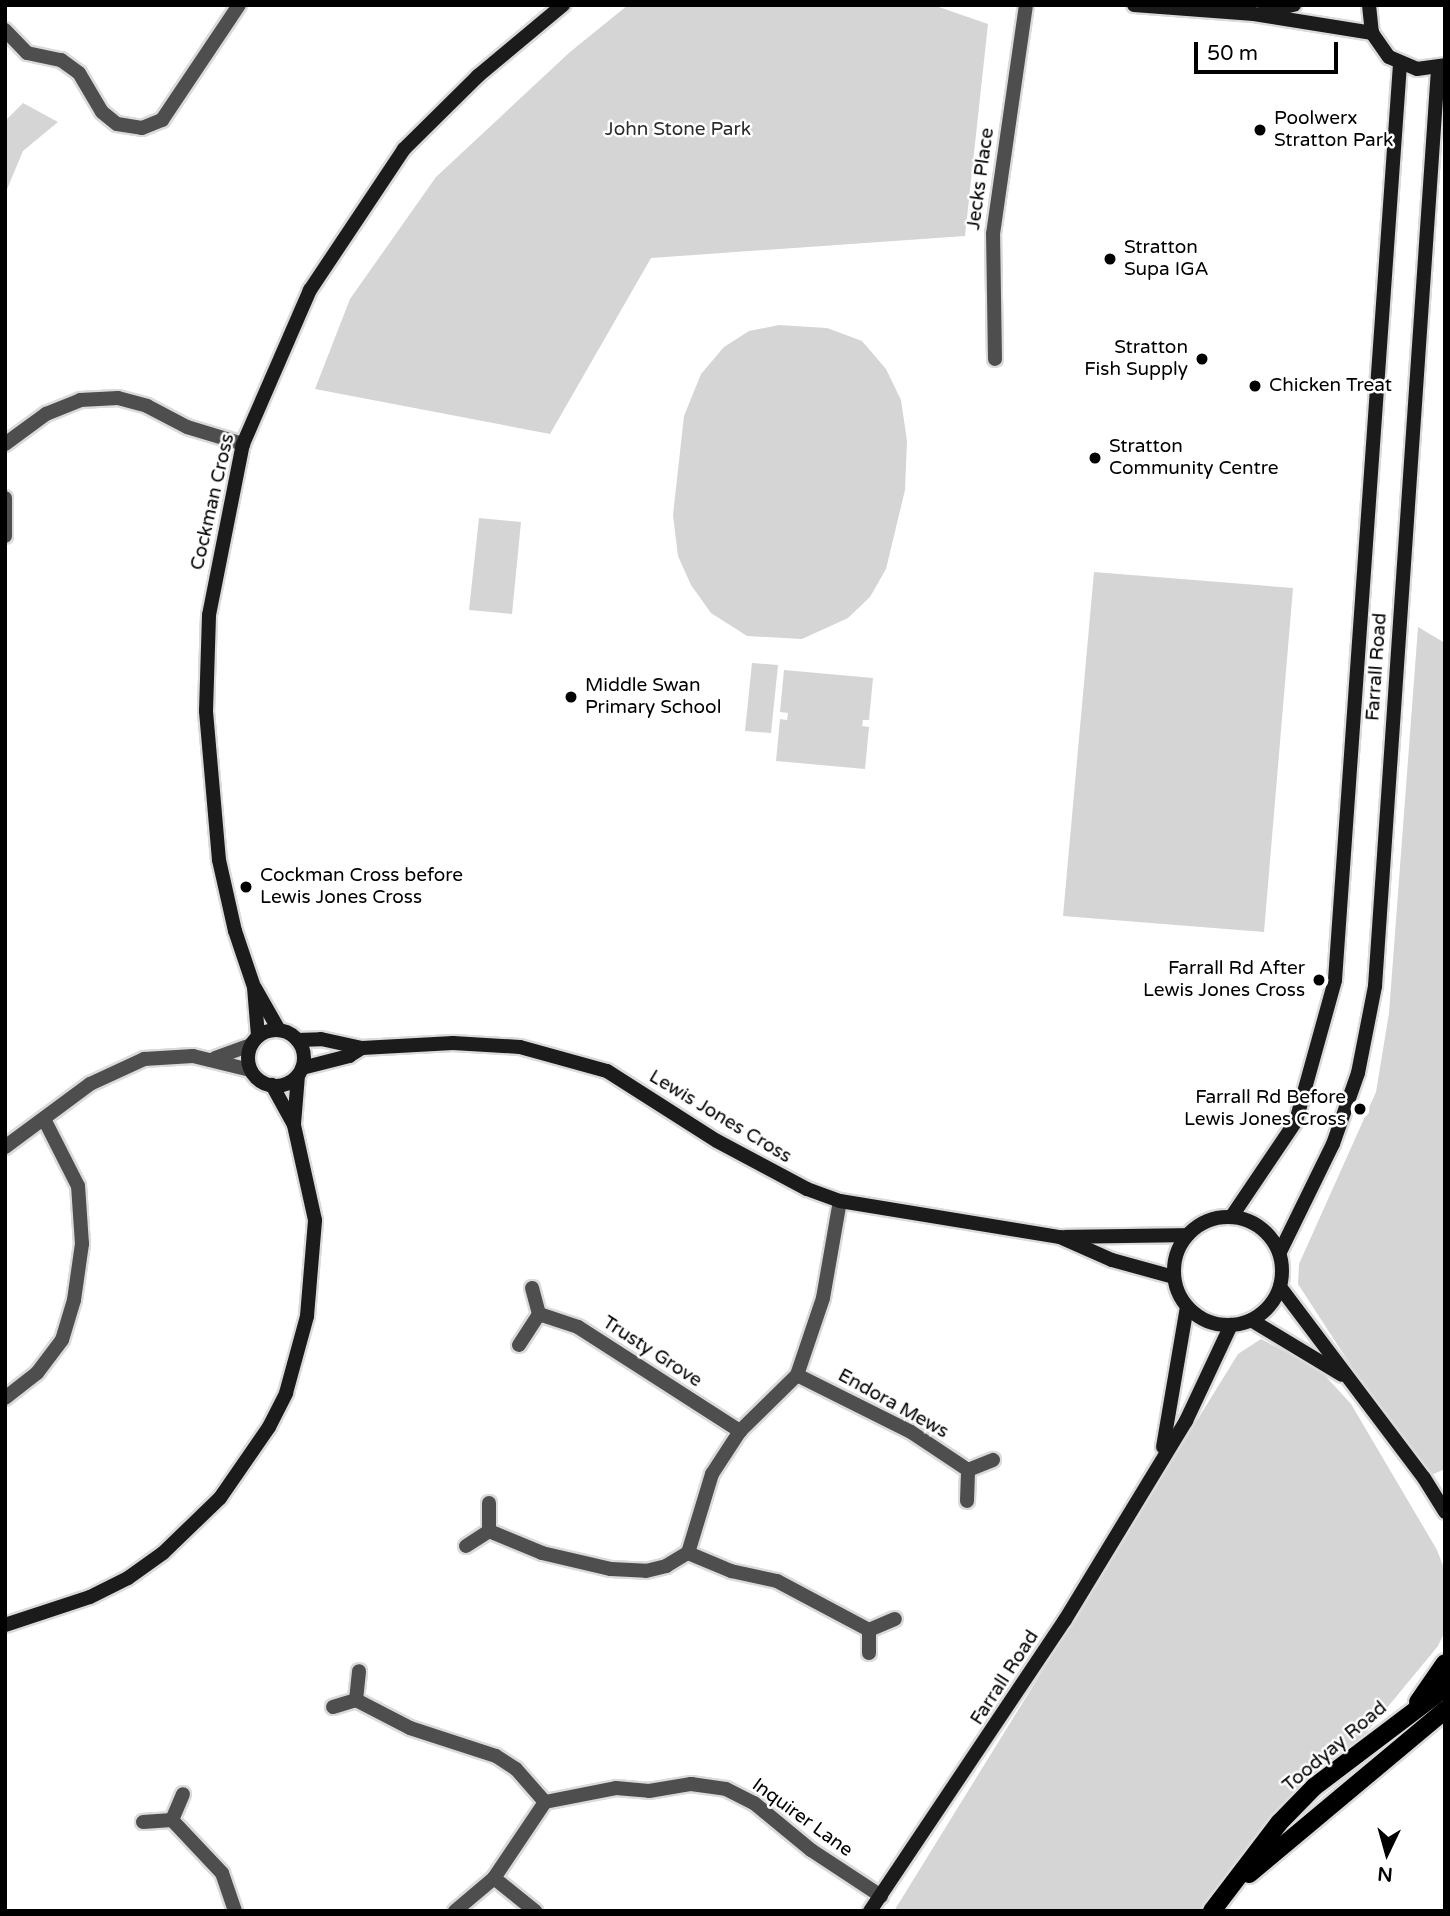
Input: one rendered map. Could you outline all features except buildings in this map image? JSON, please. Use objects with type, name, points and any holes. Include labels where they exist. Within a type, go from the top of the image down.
[{"type":"main road","name":"Cockman Cross","points":[[279,1030],[254,987],[235,931],[219,860],[206,711],[209,615],[243,444],[310,290],[397,159],[478,76],[563,5]]},
{"type":"main road","points":[[1134,5],[1254,14],[1372,33]]},
{"type":"main road","points":[[1254,14],[1294,5]]},
{"type":"main road","points":[[1369,5],[1372,33],[1379,46],[1400,64],[1441,66]]},
{"type":"main road","name":"Farrall Road","points":[[1232,1216],[1296,1121],[1318,1056],[1335,979],[1400,64]]},
{"type":"main road","name":"Farrall Road","points":[[1280,1252],[1297,1223],[1342,1120],[1358,1073],[1375,986],[1441,66]]},
{"type":"main road","name":"Cockman Cross","points":[[254,987],[254,1040]]},
{"type":"main road","points":[[5,1625],[90,1597],[154,1559],[220,1498],[269,1427],[299,1353],[314,1252],[312,1189],[294,1125],[272,1086],[250,1070],[254,1040],[279,1030],[297,1040],[303,1053],[294,1125]]},
{"type":"main road","name":"Lewis Jones Cross","points":[[297,1040],[321,1039],[362,1048],[453,1043],[520,1047],[607,1071],[717,1141],[807,1189],[840,1201],[1060,1237],[1187,1235]]},
{"type":"main road","name":"Lewis Jones Cross","points":[[300,1071],[349,1056],[362,1048]]},
{"type":"main road","points":[[272,1086],[286,1084],[300,1071]]},
{"type":"main road","points":[[1232,1216],[1252,1221],[1269,1234],[1280,1252],[1280,1287],[1274,1301],[1251,1320],[1231,1325],[1200,1317],[1187,1307],[1174,1277],[1179,1247],[1187,1235],[1200,1224],[1232,1216]]},
{"type":"main road","name":"Lewis Jones Cross","points":[[1060,1237],[1112,1260],[1174,1277]]},
{"type":"main road","points":[[1280,1287],[1315,1330],[1343,1375],[1424,1478],[1445,1512]]},
{"type":"main road","name":"Farrall Road","points":[[1160,1459],[1173,1408],[1187,1307]]},
{"type":"main road","points":[[1251,1320],[1343,1375]]},
{"type":"main road","name":"Farrall Road","points":[[870,1911],[1065,1620],[1160,1459],[1186,1421],[1231,1325]]},
{"type":"main road","points":[[1412,1710],[1445,1663]]},
{"type":"main road","name":"Toodyay Road","points":[[1212,1911],[1279,1823],[1314,1787],[1412,1710],[1445,1688]]},
{"type":"main road","name":"Toodyay Road","points":[[1236,1882],[1445,1710]]},
{"type":"street","points":[[5,30],[27,53],[61,60],[79,73],[102,112],[117,124],[142,128],[162,120],[239,5]]},
{"type":"street","name":"Jecks Place","points":[[995,359],[993,234],[1026,5]]},
{"type":"street","points":[[5,444],[46,414],[69,405],[118,398],[147,406],[187,427],[243,444]]},
{"type":"street","points":[[5,498],[5,536]]},
{"type":"street","points":[[215,1059],[254,1040]]},
{"type":"street","points":[[5,1147],[45,1121],[90,1084],[117,1068],[169,1055],[215,1059],[250,1070]]},
{"type":"street","points":[[5,1398],[37,1373],[62,1340],[74,1300],[82,1244],[78,1186],[45,1121]]},
{"type":"street","points":[[489,1531],[542,1553],[611,1569],[646,1571],[666,1566],[688,1553],[696,1514],[712,1474],[740,1432],[797,1374],[823,1298],[840,1201]]},
{"type":"street","points":[[519,1345],[539,1314],[532,1288]]},
{"type":"street","name":"Trusty Grove","points":[[539,1314],[578,1327],[740,1432]]},
{"type":"street","name":"Endora Mews","points":[[797,1374],[911,1432],[968,1470]]},
{"type":"street","points":[[967,1501],[968,1470],[993,1460]]},
{"type":"street","points":[[489,1503],[489,1531]]},
{"type":"street","points":[[466,1546],[489,1531]]},
{"type":"street","points":[[688,1553],[731,1571],[777,1581],[869,1630]]},
{"type":"street","points":[[869,1630],[895,1619]]},
{"type":"street","points":[[869,1630],[869,1653]]},
{"type":"street","points":[[356,1700],[359,1671]]},
{"type":"street","points":[[333,1707],[356,1700],[411,1728],[496,1756],[516,1769],[545,1802],[494,1878],[455,1911]]},
{"type":"street","name":"Inquirer Lane","points":[[545,1802],[617,1788],[649,1791],[691,1784],[726,1789],[754,1803],[811,1850],[881,1896]]},
{"type":"street","points":[[172,1820],[183,1794]]},
{"type":"street","points":[[143,1822],[172,1820]]},
{"type":"street","points":[[172,1820],[222,1873],[235,1911]]},
{"type":"street","points":[[494,1878],[535,1911]]},
{"type":"green space","name":"John Stone Park","points":[[628,5],[933,5],[988,24],[965,236],[651,258],[550,434],[315,389],[350,299],[436,177],[570,52]]},
{"type":"green space","points":[[23,103],[58,122],[23,151],[5,194],[5,121]]},
{"type":"green space","points":[[779,325],[827,328],[862,341],[886,369],[901,400],[907,441],[905,490],[886,569],[870,597],[848,618],[802,639],[747,636],[711,613],[691,585],[678,556],[673,515],[684,416],[701,374],[724,347],[749,331]]},
{"type":"green space","points":[[479,518],[521,522],[512,614],[469,610]]},
{"type":"green space","points":[[1094,572],[1293,588],[1264,932],[1063,916]]},
{"type":"green space","points":[[1418,627],[1445,643],[1445,1469],[1424,1478],[1298,1284],[1299,1264],[1376,1092],[1389,1013]]},
{"type":"green space","points":[[752,663],[778,665],[771,733],[745,731]]},
{"type":"green space","points":[[784,670],[873,678],[869,720],[863,720],[862,726],[869,727],[865,769],[776,761],[780,719],[787,720],[788,713],[780,712]]},
{"type":"green space","points":[[1261,1339],[1319,1369],[1351,1404],[1437,1550],[1445,1571],[1445,1631],[1438,1646],[1367,1732],[1279,1823],[1212,1911],[894,1911],[1238,1354]]},
{"type":"place","name":"Poolwerx Stratton Park","points":[[1260,130]]},
{"type":"place","name":"Stratton Supa IGA","points":[[1110,259]]},
{"type":"place","name":"Stratton Fish Supply","points":[[1202,359]]},
{"type":"place","name":"Chicken Treat","points":[[1255,386]]},
{"type":"place","name":"Stratton Community Centre","points":[[1095,458]]},
{"type":"place","name":"Middle Swan Primary School","points":[[571,697]]},
{"type":"place","name":"Cockman Cross before Lewis Jones Cross","points":[[246,887]]},
{"type":"place","name":"Farrall Rd After Lewis Jones Cross","points":[[1319,980]]},
{"type":"place","name":"Farrall Rd Before Lewis Jones Cross","points":[[1360,1109]]}]
